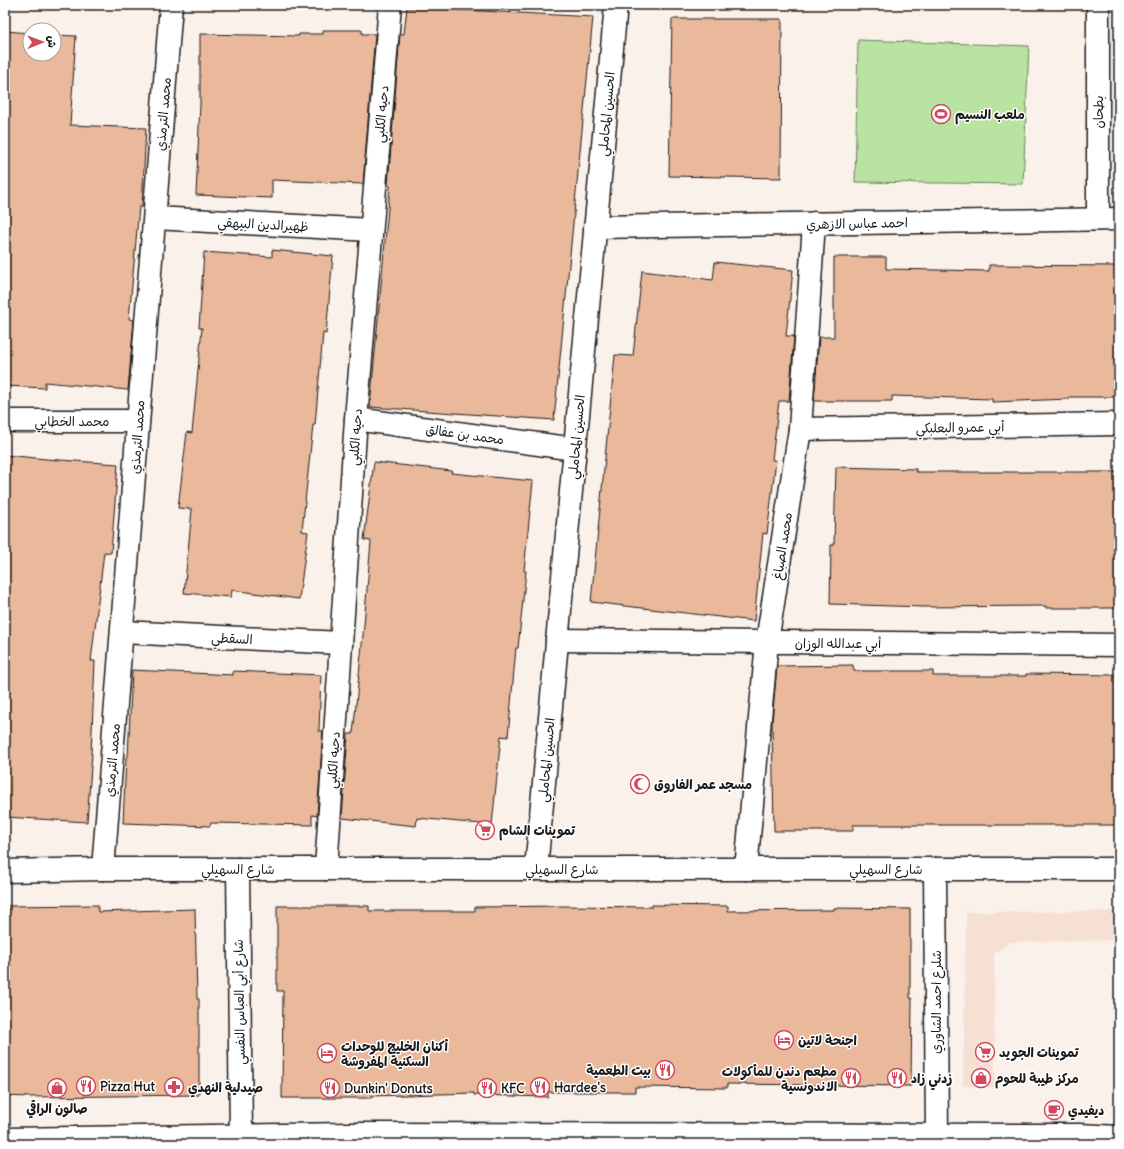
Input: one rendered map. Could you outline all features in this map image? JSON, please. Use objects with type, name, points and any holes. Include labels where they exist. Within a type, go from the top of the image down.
[{"type":"street","name":"محمد الترمذي","points":[[103,868],[171,5]]},
{"type":"street","name":"دحيه الكلبي","points":[[326,869],[356,419],[390,5]]},
{"type":"street","name":"الحسين المحاملي","points":[[536,869],[616,5]]},
{"type":"street","name":"بطحان","points":[[1098,5],[1109,219]]},
{"type":"street","name":"ظهيرالدين البيهقي","points":[[154,218],[371,230]]},
{"type":"street","name":"احمد عباس الازهري","points":[[595,227],[1109,219]]},
{"type":"street","name":"محمد الصباغ","points":[[746,869],[767,642],[800,429],[814,224]]},
{"type":"street","name":"محمد بن عفالق","points":[[356,419],[575,449]]},
{"type":"street","name":"محمد الخطابي","points":[[5,421],[138,422]]},
{"type":"street","name":"أبي عمرو البعلبكي","points":[[800,429],[1119,424]]},
{"type":"street","name":"السقطي","points":[[122,632],[341,643]]},
{"type":"street","name":"أبي عبدالله الوزان","points":[[557,640],[1119,645]]},
{"type":"street","name":"شارع السهيلي","points":[[5,871],[103,868],[1119,869]]},
{"type":"street","name":"شارع أبي العباس النفسي","points":[[238,869],[241,1136]]},
{"type":"street","name":"شلرع احمد الشاوري","points":[[935,869],[937,1135]]},
{"type":"street","points":[[5,1139],[350,1134],[937,1135],[1119,1137]]},
{"type":"shaded area","points":[[1119,911],[1119,940],[1010,942],[994,954],[995,1087],[963,1086],[966,912]]},
{"type":"green space","name":"ملعب النسيم","points":[[858,40],[1029,46],[1023,184],[855,182]]},
{"type":"building","points":[[407,7],[593,17],[554,420],[370,407],[390,186],[388,185],[400,34],[404,34]]},
{"type":"building","points":[[672,19],[782,19],[781,178],[669,176]]},
{"type":"building","points":[[323,30],[362,30],[362,34],[375,34],[363,184],[272,180],[272,198],[196,195],[200,104],[200,34],[299,36],[299,34],[323,34]]},
{"type":"building","points":[[5,31],[22,32],[22,62],[62,62],[62,35],[76,36],[70,125],[146,128],[142,207],[139,207],[129,319],[134,320],[128,390],[45,382],[45,388],[5,386]]},
{"type":"building","points":[[272,250],[333,256],[326,334],[323,333],[315,425],[313,425],[302,531],[308,532],[299,599],[232,590],[231,597],[184,593],[192,509],[178,508],[187,432],[192,433],[202,328],[199,328],[204,252],[272,257]]},
{"type":"building","points":[[834,257],[886,257],[886,269],[989,271],[989,265],[1119,266],[1119,397],[1069,397],[1069,399],[992,402],[992,399],[892,396],[892,401],[814,401],[819,337],[834,337]]},
{"type":"building","points":[[715,262],[793,270],[786,336],[794,336],[789,401],[779,401],[772,460],[776,460],[767,534],[763,533],[754,621],[591,602],[615,355],[633,356],[642,271],[713,280]]},
{"type":"building","points":[[5,455],[118,464],[111,553],[104,552],[91,661],[95,661],[92,754],[87,822],[5,817]]},
{"type":"building","points":[[374,462],[452,471],[451,473],[533,481],[524,571],[526,571],[518,648],[516,648],[508,737],[501,736],[492,825],[417,818],[416,826],[342,818],[348,734],[353,734],[364,625],[371,541],[364,540]]},
{"type":"building","points":[[836,467],[916,469],[916,472],[1119,472],[1119,608],[1046,608],[1046,606],[924,607],[830,604],[831,545],[834,545]]},
{"type":"building","points":[[853,665],[854,671],[933,671],[933,676],[1026,676],[1026,674],[1119,675],[1119,825],[853,825],[853,831],[774,831],[772,722],[777,666]]},
{"type":"building","points":[[132,670],[233,675],[233,671],[321,675],[319,731],[323,731],[317,816],[312,815],[312,825],[211,823],[210,826],[123,823]]},
{"type":"building","points":[[98,905],[98,912],[195,909],[197,999],[199,999],[199,1095],[5,1096],[5,906]]},
{"type":"building","points":[[652,905],[728,906],[728,911],[834,910],[834,908],[910,909],[910,998],[912,998],[911,1086],[727,1084],[727,1088],[635,1087],[635,1092],[548,1092],[548,1097],[474,1095],[474,1093],[371,1096],[371,1098],[282,1098],[283,991],[277,991],[277,906],[369,906],[369,911],[475,911],[475,907],[652,907]]},
{"type":"place","name":"ملعب النسيم","points":[[941,114]]},
{"type":"place","name":"مسجد عمر الفاروق","points":[[640,784]]},
{"type":"place","name":"تموينات الشام","points":[[485,830]]},
{"type":"place","name":"اجنحة لاتين","points":[[784,1040]]},
{"type":"place","name":"تموينات الجويد","points":[[985,1052]]},
{"type":"place","name":"أكنان الخليج للوحدات السكنية المفروشة","points":[[327,1053]]},
{"type":"place","name":"بيت الطعمية","points":[[665,1070]]},
{"type":"place","name":"مطعم دندن للمأكولات الاندونسية","points":[[851,1078]]},
{"type":"place","name":"زدني زاد","points":[[897,1078]]},
{"type":"place","name":"مركز طيبة للحوم","points":[[981,1078]]},
{"type":"place","name":"Pizza Hut","points":[[86,1086]]},
{"type":"place","name":"صيدلية النهدي","points":[[174,1087]]},
{"type":"place","name":"Hardee's","points":[[540,1087]]},
{"type":"place","name":"صالون الراقي","points":[[57,1088]]},
{"type":"place","name":"Dunkin' Donuts","points":[[330,1088]]},
{"type":"place","name":"KFC","points":[[487,1088]]},
{"type":"place","name":"ديفيدي","points":[[1054,1110]]}]
